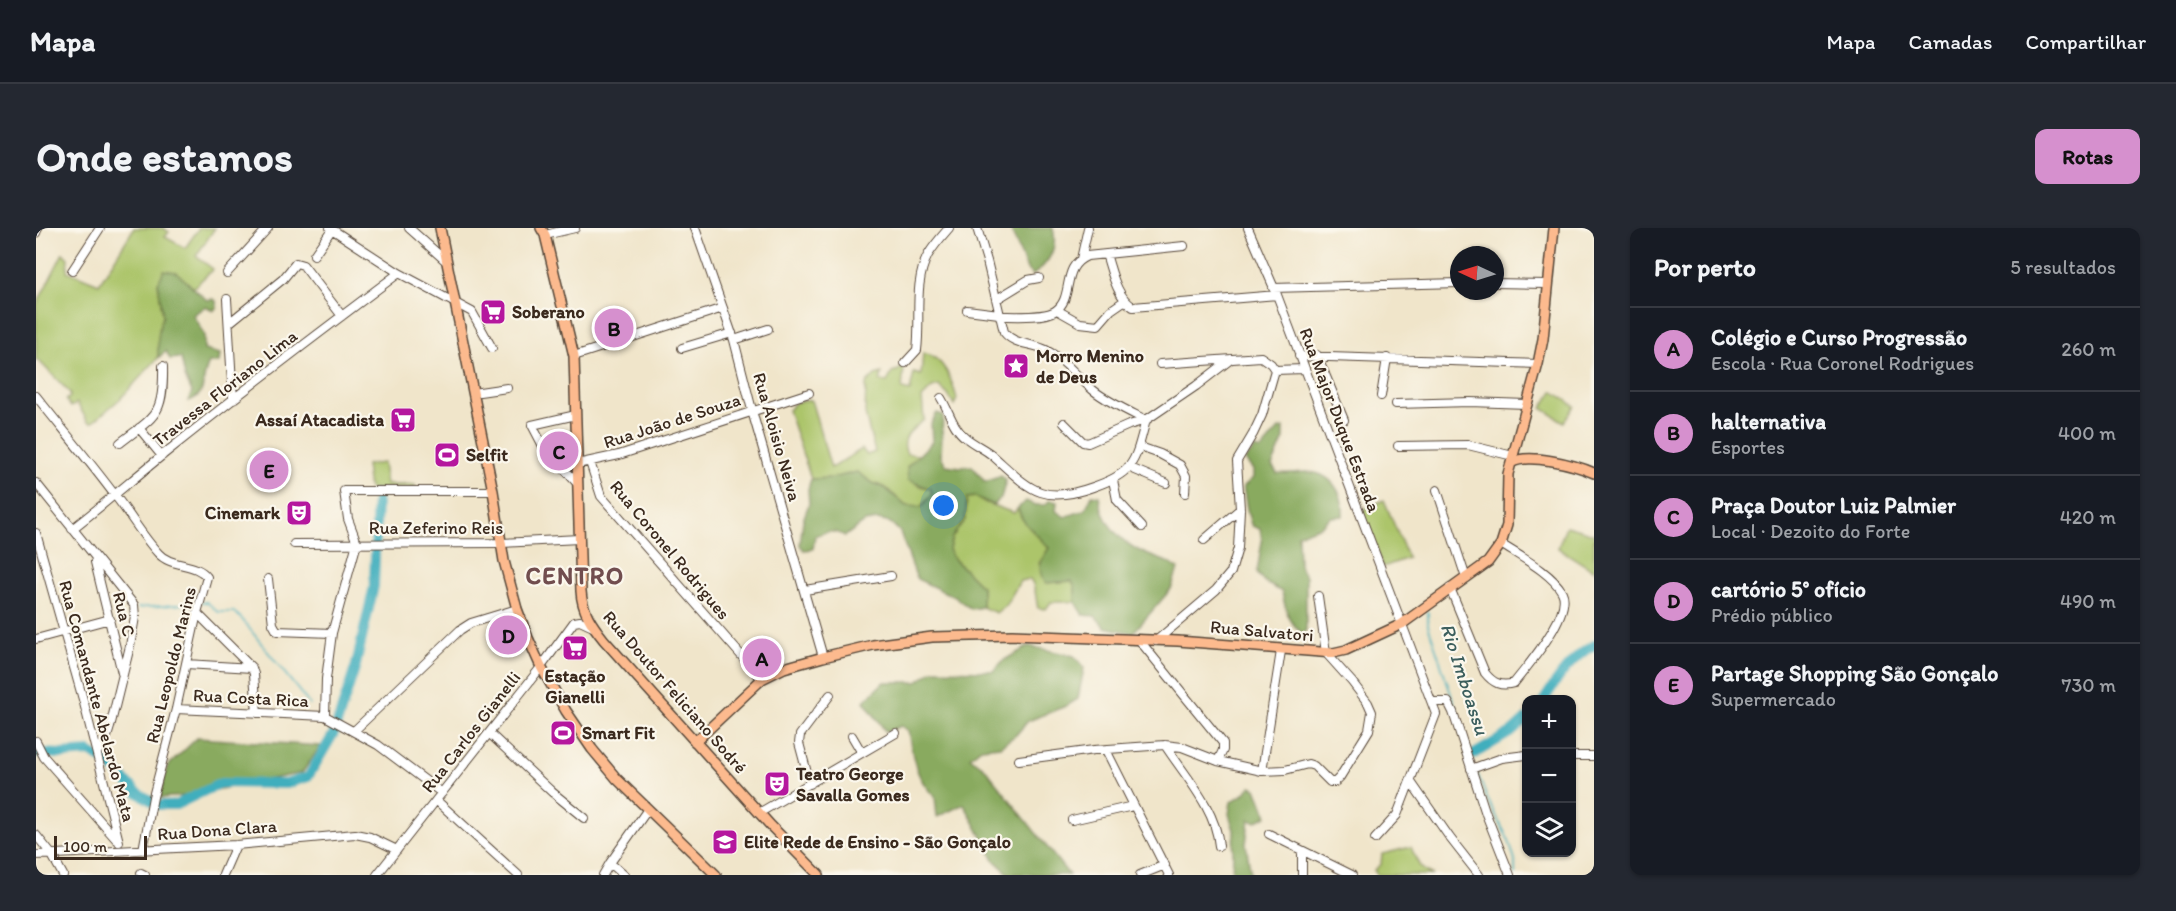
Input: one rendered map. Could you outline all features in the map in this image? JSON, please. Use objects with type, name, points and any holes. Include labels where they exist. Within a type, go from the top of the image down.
[{"type":"main road","points":[[440,228],[510,583],[541,667],[591,749],[617,779],[716,875]]},
{"type":"main road","name":"Rua Salvatori","points":[[694,742],[762,679],[784,668],[873,645],[932,637],[1012,635],[1178,641],[1326,653],[1346,650],[1402,624],[1488,562],[1501,544],[1507,525],[1508,485],[1543,339],[1554,228]]},
{"type":"main road","name":"Rua Doutor Feliciano Sodré","points":[[543,232],[574,356],[583,607],[593,627],[694,742],[819,875]]},
{"type":"main road","points":[[1515,456],[1594,472]]},
{"type":"street","points":[[36,233],[38,228]]},
{"type":"street","points":[[72,271],[100,228]]},
{"type":"street","points":[[227,273],[268,228]]},
{"type":"street","points":[[409,228],[447,262]]},
{"type":"street","points":[[543,232],[575,228]]},
{"type":"street","name":"Rua Aloisio Neiva","points":[[695,228],[733,337],[823,657]]},
{"type":"street","points":[[905,363],[917,350],[922,270],[928,255],[949,228]]},
{"type":"street","points":[[976,228],[997,299],[1004,332],[1009,339],[1039,346],[1050,352],[1094,391],[1146,420]]},
{"type":"street","points":[[967,310],[999,315],[1040,314],[1057,310],[1063,302],[1070,274],[1081,259],[1088,228]]},
{"type":"street","points":[[314,255],[331,229],[399,273],[472,312],[492,348]]},
{"type":"street","name":"Rua Major Duque Estrada","points":[[1251,230],[1436,714]]},
{"type":"street","points":[[1081,259],[1106,254],[1184,246]]},
{"type":"street","points":[[1106,254],[1124,301],[1139,308],[1275,291],[1450,283]]},
{"type":"street","points":[[229,323],[277,285],[297,263],[303,265],[342,315]]},
{"type":"street","name":"Travessa Floriano Lima","points":[[72,529],[116,496],[232,400],[399,273]]},
{"type":"street","points":[[997,299],[1028,280],[1039,278]]},
{"type":"street","points":[[1504,283],[1547,284]]},
{"type":"street","points":[[227,298],[232,400]]},
{"type":"street","points":[[1057,310],[1080,323],[1098,325],[1111,310],[1124,301]]},
{"type":"street","points":[[574,356],[723,308]]},
{"type":"street","points":[[682,348],[768,329]]},
{"type":"street","points":[[1317,355],[1344,420]]},
{"type":"street","points":[[1299,356],[1538,364]]},
{"type":"street","points":[[1156,641],[1216,590],[1231,572],[1238,548],[1240,509],[1237,460],[1262,416],[1275,370],[1261,357],[1160,364]]},
{"type":"street","points":[[1064,423],[1083,442],[1089,443],[1146,420],[1196,386],[1231,358]]},
{"type":"street","points":[[1381,396],[1388,358]]},
{"type":"street","points":[[120,443],[153,418],[161,405],[164,389],[163,366]]},
{"type":"street","points":[[1275,370],[1304,369]]},
{"type":"street","points":[[473,393],[507,388]]},
{"type":"street","name":"Rua João de Souza","points":[[577,464],[619,455],[809,393]]},
{"type":"street","points":[[36,396],[116,496]]},
{"type":"street","points":[[941,398],[956,426],[965,437],[982,448],[1012,475],[1038,491],[1053,496],[1065,496],[1113,480],[1128,467],[1140,447],[1146,420]]},
{"type":"street","points":[[1396,404],[1470,402],[1527,404]]},
{"type":"street","points":[[576,415],[532,425],[543,446],[578,483]]},
{"type":"street","points":[[139,428],[162,456]]},
{"type":"street","points":[[1398,446],[1468,445],[1515,456]]},
{"type":"street","points":[[1140,447],[1160,454],[1180,465],[1186,476],[1185,493]]},
{"type":"street","name":"Rua Coronel Rodrigues","points":[[590,462],[601,496],[762,679]]},
{"type":"street","points":[[1128,467],[1166,483]]},
{"type":"street","points":[[1113,480],[1117,500],[1142,527]]},
{"type":"street","points":[[36,483],[94,558],[129,598],[135,611],[123,677],[106,740],[98,755]]},
{"type":"street","points":[[1437,490],[1466,578]]},
{"type":"street","points":[[442,793],[378,745],[327,717],[326,679],[332,633],[357,543],[348,519],[344,491],[493,491]]},
{"type":"street","name":"Rua Leopoldo Marins","points":[[116,496],[165,560],[204,573],[207,577],[153,797],[143,850]]},
{"type":"street","points":[[1204,540],[1240,509]]},
{"type":"street","name":"Rua Comandante Abelardo Mata","points":[[36,533],[98,755],[120,851]]},
{"type":"street","name":"Rua Zeferino Reis","points":[[294,544],[501,543],[579,540]]},
{"type":"street","points":[[1450,588],[1485,673],[1492,682],[1502,685],[1514,683],[1560,619],[1564,599],[1562,592],[1554,582],[1501,544]]},
{"type":"street","name":"Rua C","points":[[94,558],[123,677]]},
{"type":"street","points":[[805,590],[891,576]]},
{"type":"street","points":[[268,579],[273,624],[277,631],[332,633]]},
{"type":"street","points":[[1019,760],[1106,750],[1182,747],[1218,761],[1262,771],[1285,771],[1308,764],[1314,765],[1330,782],[1335,782],[1369,730],[1372,712],[1352,682],[1326,653],[1318,597]]},
{"type":"street","points":[[351,729],[460,630],[471,624],[518,609]]},
{"type":"street","points":[[197,613],[252,668],[257,713]]},
{"type":"street","points":[[36,639],[110,619]]},
{"type":"street","name":"Rua Carlos Gianelli","points":[[377,875],[574,622],[580,621],[593,627]]},
{"type":"street","points":[[1140,641],[1223,743],[1223,750],[1218,761]]},
{"type":"street","points":[[1262,771],[1281,651]]},
{"type":"street","points":[[186,664],[252,668]]},
{"type":"street","points":[[810,784],[799,743],[800,735],[830,695]]},
{"type":"street","points":[[1433,702],[1448,702],[1453,712],[1475,767],[1510,875]]},
{"type":"street","name":"Rua Costa Rica","points":[[176,709],[327,717]]},
{"type":"street","points":[[1375,839],[1397,815],[1436,714],[1453,712]]},
{"type":"street","points":[[489,733],[552,792],[584,818]]},
{"type":"street","points":[[759,813],[896,733]]},
{"type":"street","points":[[852,736],[862,753]]},
{"type":"street","points":[[36,741],[42,753],[119,842]]},
{"type":"street","points":[[1165,746],[1207,808],[1218,836],[1219,846]]},
{"type":"street","points":[[1106,750],[1169,875]]},
{"type":"street","points":[[1475,767],[1522,755]]},
{"type":"street","points":[[1576,756],[1594,756]]},
{"type":"street","points":[[1411,782],[1479,875]]},
{"type":"street","points":[[436,800],[518,875]]},
{"type":"street","points":[[1072,820],[1133,806]]},
{"type":"street","points":[[603,875],[648,810]]},
{"type":"street","name":"Rua Dona Clara","points":[[36,855],[236,845],[355,834],[370,837],[397,850]]},
{"type":"street","points":[[1269,834],[1352,875]]},
{"type":"street","points":[[36,835],[52,855],[63,875]]},
{"type":"street","points":[[223,875],[236,845]]},
{"type":"street","points":[[1302,851],[1302,875]]},
{"type":"street","points":[[610,863],[624,875]]},
{"type":"street","points":[[1140,875],[1165,865]]},
{"type":"green space","points":[[134,228],[163,228],[169,232],[165,237],[185,248],[199,228],[215,228],[196,256],[213,269],[193,288],[176,272],[158,283],[163,316],[160,324],[158,358],[121,398],[92,423],[88,422],[77,403],[71,407],[66,400],[70,397],[70,393],[39,361],[36,361],[36,306],[63,253],[68,258],[67,271],[99,284]]},
{"type":"green space","points":[[1010,228],[1053,228],[1054,243],[1051,255],[1044,266],[1033,275],[1027,270]]},
{"type":"green space","points":[[164,270],[176,272],[207,300],[216,301],[217,307],[213,311],[206,306],[193,315],[204,335],[204,350],[220,354],[219,363],[209,363],[202,391],[188,401],[192,392],[185,377],[181,358],[170,359],[166,351],[158,358],[158,338],[163,316],[158,283]]},
{"type":"green space","points":[[923,353],[942,364],[953,384],[957,399],[954,405],[939,386],[932,388],[922,398],[924,420],[911,430],[906,439],[907,454],[920,455],[907,467],[918,485],[931,489],[932,494],[921,507],[906,506],[886,488],[873,483],[857,472],[832,478],[811,479],[788,410],[796,402],[811,400],[831,468],[862,449],[867,455],[875,452],[865,414],[866,384],[875,375],[882,373],[880,381],[887,382],[892,373],[904,367],[902,389],[910,391],[914,373],[921,375]]},
{"type":"green space","points":[[1553,391],[1575,406],[1564,422],[1542,408]]},
{"type":"green space","points":[[937,413],[943,415],[941,456],[946,465],[972,466],[985,482],[1001,476],[1006,480],[1001,498],[993,505],[976,497],[967,498],[965,520],[952,537],[949,549],[952,557],[982,587],[982,607],[971,609],[955,597],[917,579],[900,532],[891,523],[878,520],[865,522],[845,536],[830,532],[815,536],[813,549],[804,550],[800,545],[803,520],[809,504],[808,489],[811,479],[832,478],[857,472],[885,488],[906,506],[922,507],[932,494],[931,489],[908,480],[907,467],[932,442],[931,423]]},
{"type":"green space","points":[[1284,428],[1284,439],[1272,466],[1277,473],[1306,472],[1322,476],[1334,485],[1343,507],[1343,516],[1330,517],[1321,526],[1298,534],[1299,566],[1306,577],[1306,632],[1302,633],[1290,619],[1282,592],[1264,582],[1257,573],[1262,541],[1260,529],[1250,523],[1243,487],[1253,478],[1253,470],[1245,460],[1255,448],[1261,450],[1279,429]]},
{"type":"green space","points":[[383,463],[386,485],[415,485],[416,488],[369,489],[366,465]]},
{"type":"green space","points":[[1092,495],[1099,496],[1108,523],[1120,537],[1135,548],[1166,561],[1178,569],[1171,589],[1133,633],[1105,627],[1095,616],[1083,615],[1075,602],[1075,587],[1072,581],[1046,583],[1041,574],[1040,565],[1049,548],[1023,520],[1018,508],[1026,501],[1036,505],[1045,505],[1050,500],[1057,502],[1056,511],[1065,517],[1085,510]]},
{"type":"green space","points":[[976,497],[1014,513],[1018,508],[1023,520],[1049,549],[1039,563],[1046,583],[1072,581],[1075,587],[1075,602],[1051,602],[1046,609],[1038,608],[1035,589],[1030,579],[1020,581],[1006,605],[996,613],[982,607],[982,587],[952,557],[949,549],[952,537],[965,519],[967,498]]},
{"type":"green space","points":[[1384,500],[1408,558],[1383,567],[1362,510]]},
{"type":"green space","points":[[1566,526],[1594,534],[1594,571],[1558,548]]},
{"type":"green space","points":[[1029,646],[1074,656],[1084,668],[1078,699],[1028,721],[1016,735],[1000,746],[981,748],[970,757],[984,767],[1069,875],[1009,874],[995,861],[964,804],[937,817],[935,797],[919,775],[913,759],[908,731],[901,726],[886,732],[864,701],[884,682],[917,682],[934,670],[993,671],[1004,660]]},
{"type":"green space","points":[[197,738],[321,746],[302,773],[184,796],[160,798],[167,767]]},
{"type":"green space","points":[[1251,786],[1256,788],[1267,816],[1255,822],[1249,820],[1246,844],[1251,875],[1232,875],[1234,830],[1229,814],[1231,802],[1244,794]]},
{"type":"green space","points":[[1411,847],[1421,867],[1433,875],[1377,875],[1374,870],[1381,864],[1382,854]]},
{"type":"waterway","points":[[36,753],[89,752],[107,762],[137,792],[158,805],[176,805],[221,783],[286,784],[308,777],[334,733],[356,665],[374,586],[377,495]]},
{"type":"waterway","points":[[202,602],[207,602],[218,612],[234,612],[241,618],[310,705]]},
{"type":"waterway","points":[[138,608],[197,603]]},
{"type":"waterway","name":"Rio Imboassu","points":[[1428,612],[1428,625],[1456,709]]},
{"type":"waterway","name":"Rio Imboassu","points":[[1547,695],[1572,662],[1594,645]]},
{"type":"waterway","name":"Rio Imboassu","points":[[1471,756],[1513,731],[1522,723]]},
{"type":"waterway","points":[[330,732],[333,735]]},
{"type":"waterway","name":"Rio Imboassu","points":[[1476,770],[1487,798],[1509,841],[1515,861],[1515,875]]},
{"type":"place","name":"Soberano","points":[[493,312]]},
{"type":"place","name":"halternativa","points":[[614,328]]},
{"type":"place","name":"Morro Menino de Deus","points":[[1016,366]]},
{"type":"place","name":"Assaí Atacadista","points":[[403,420]]},
{"type":"place","name":"Praça Doutor Luiz Palmier","points":[[559,451]]},
{"type":"place","name":"Selfit","points":[[447,455]]},
{"type":"place","name":"Partage Shopping São Gonçalo","points":[[269,470]]},
{"type":"place","name":"Cinemark","points":[[299,513]]},
{"type":"place","name":"cartório 5° ofício","points":[[508,635]]},
{"type":"place","name":"Estação Gianelli","points":[[575,648]]},
{"type":"place","name":"Colégio e Curso Progressão","points":[[762,658]]},
{"type":"place","name":"Smart Fit","points":[[563,733]]},
{"type":"place","name":"Teatro George Savalla Gomes","points":[[777,784]]},
{"type":"place","name":"Elite Rede de Ensino - São Gonçalo","points":[[725,842]]},
{"type":"district","name":"CENTRO","points":[[575,575]]}]
